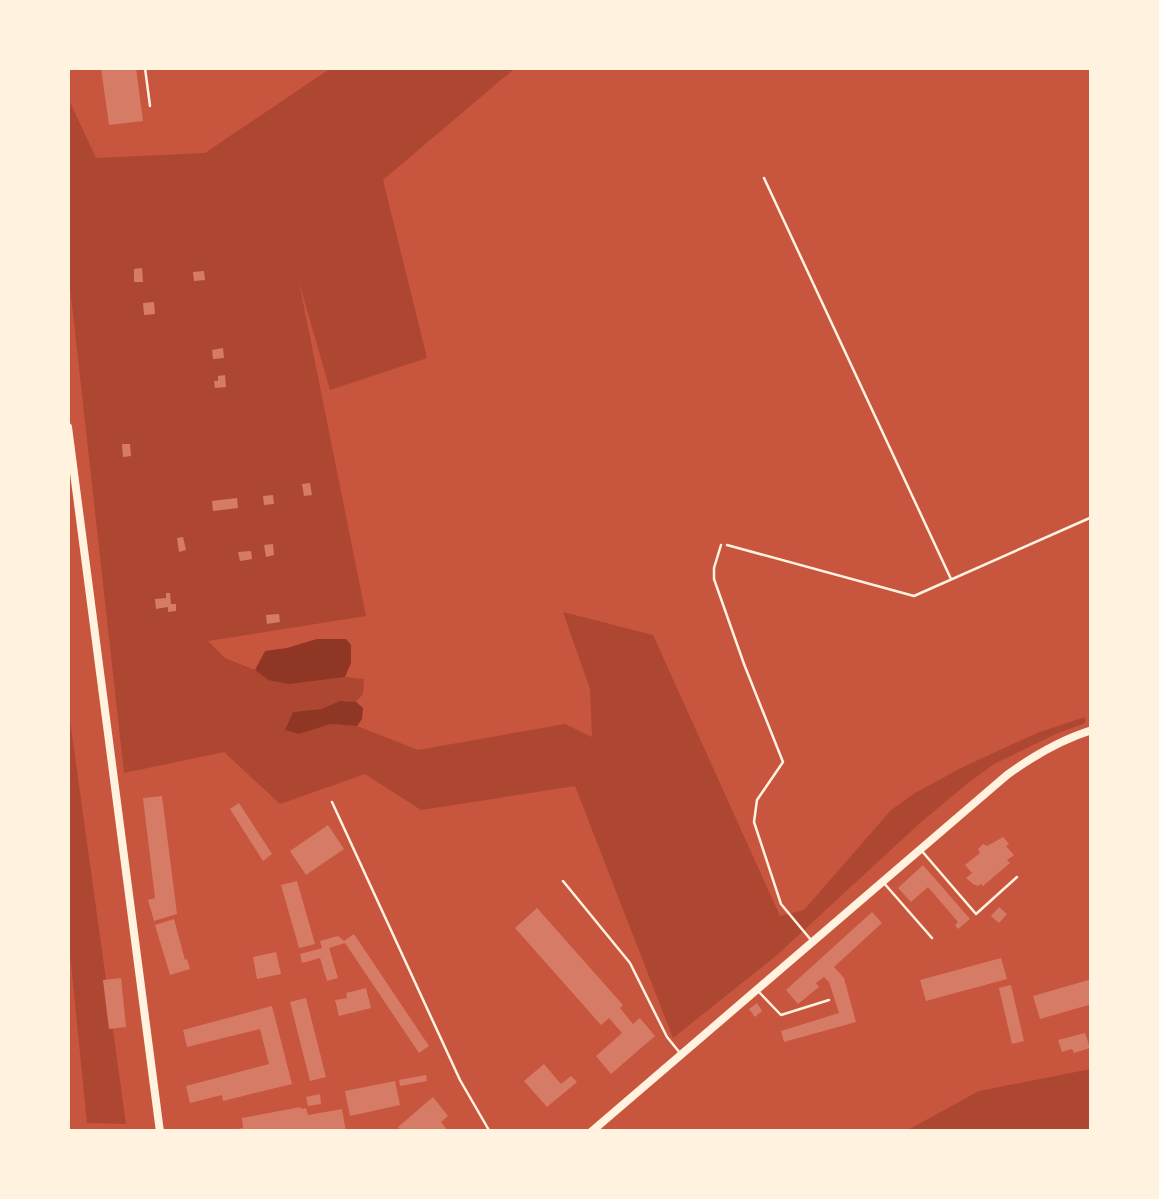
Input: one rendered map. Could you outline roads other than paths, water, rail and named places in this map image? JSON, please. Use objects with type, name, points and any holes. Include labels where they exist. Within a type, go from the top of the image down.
[{"type":"street","points":[[68,428],[160,1132]]},
{"type":"street","points":[[590,1132],[995,784],[1034,756],[1092,730]]},
{"type":"lane","points":[[145,68],[150,106]]},
{"type":"lane","points":[[721,546],[714,579],[784,762],[757,800],[754,822],[781,904],[812,941]]},
{"type":"lane","points":[[332,802],[460,1080],[490,1132]]},
{"type":"lane","points":[[920,849],[976,914],[1017,877]]},
{"type":"lane","points":[[563,881],[630,963],[668,1037],[681,1054]]},
{"type":"lane","points":[[882,881],[932,938]]},
{"type":"lane","points":[[756,989],[781,1015],[830,1000]]}]
